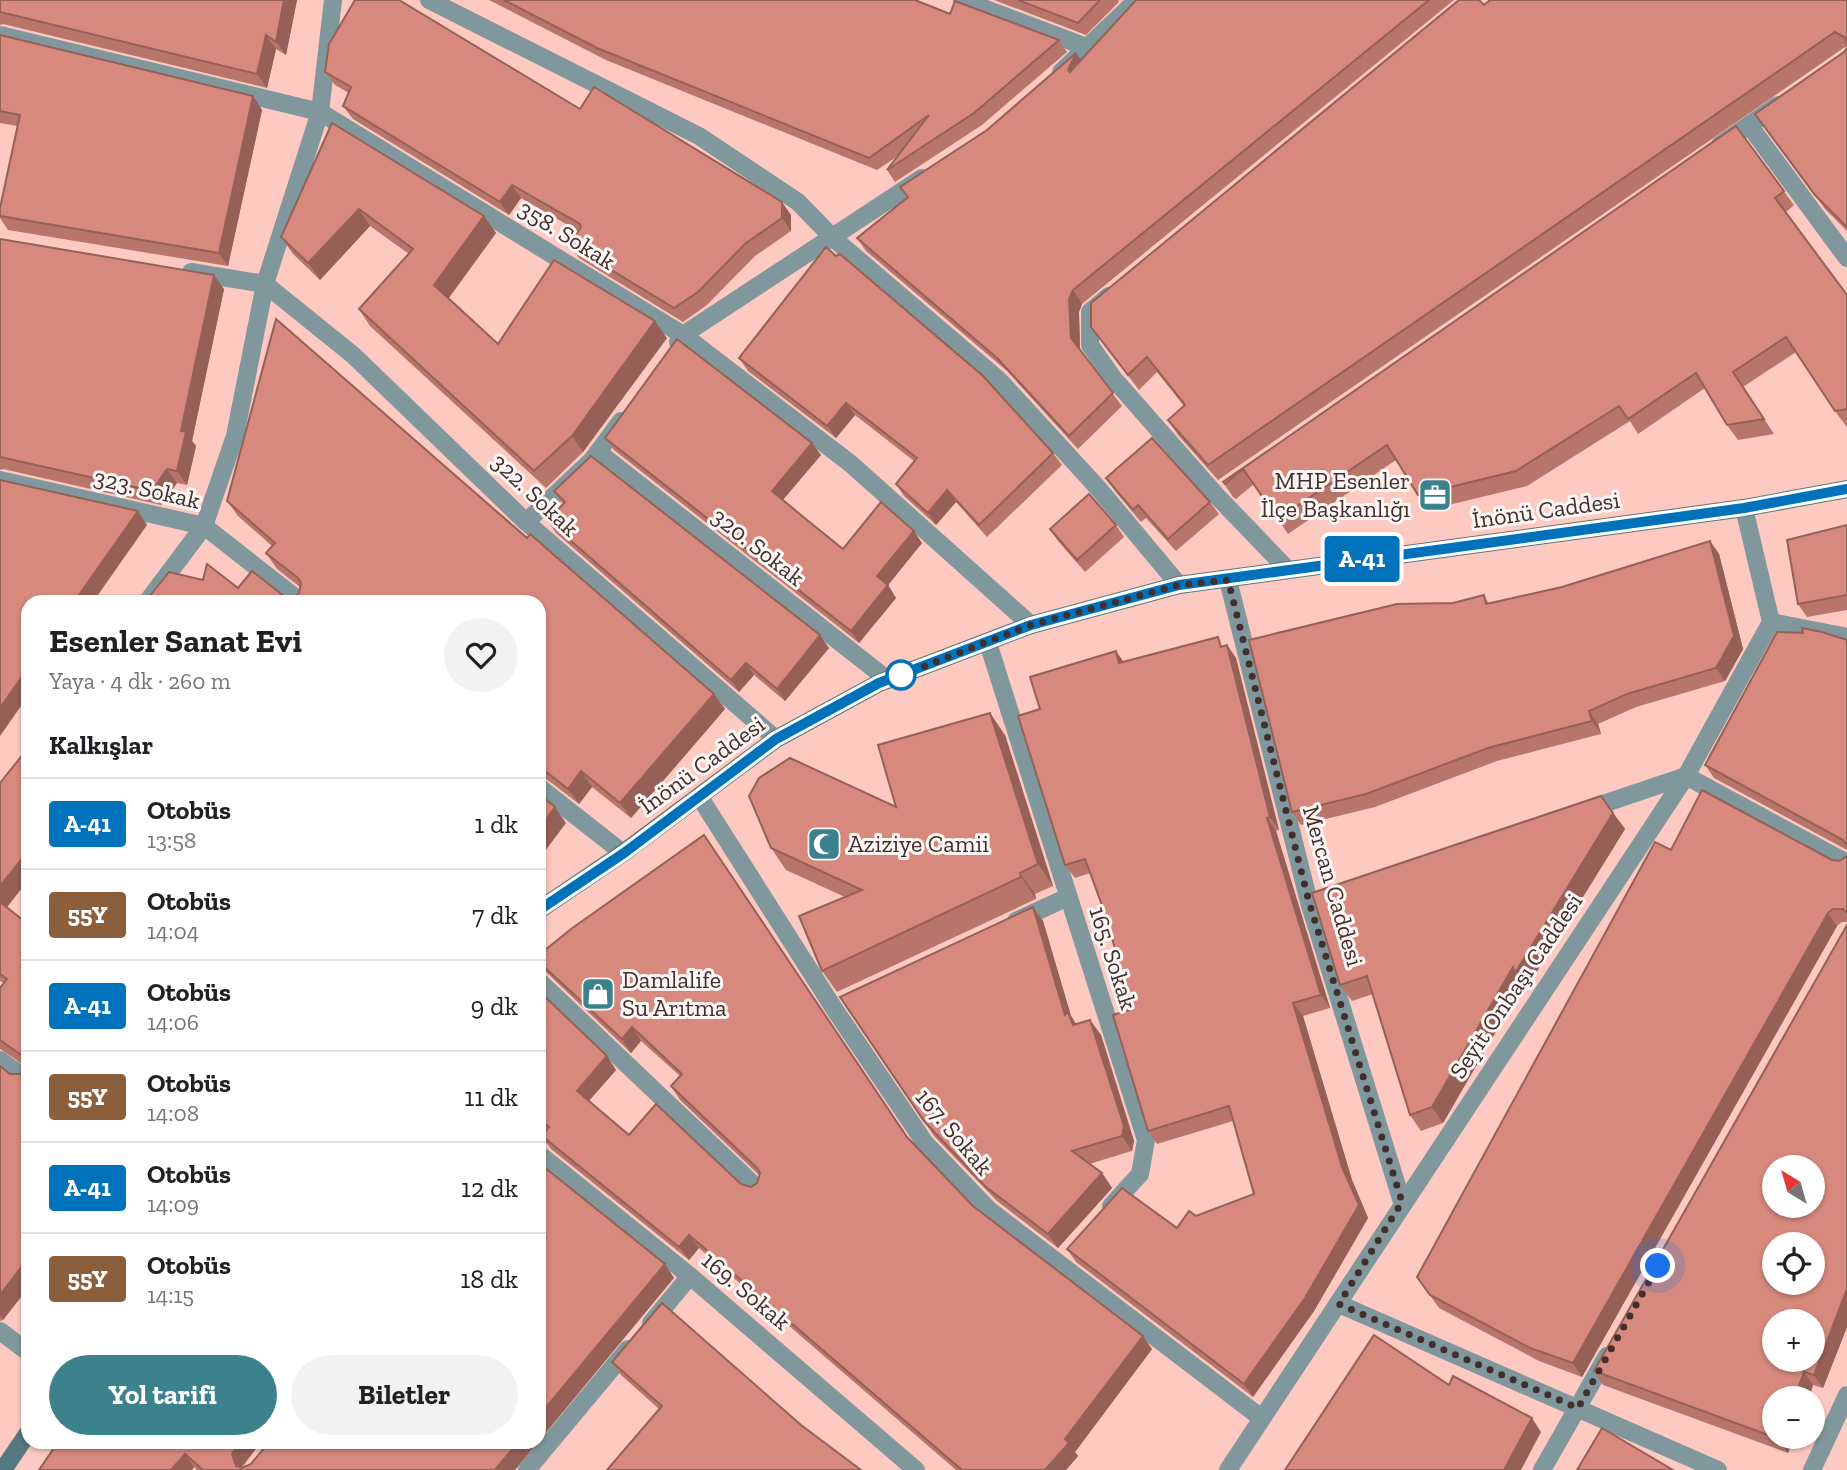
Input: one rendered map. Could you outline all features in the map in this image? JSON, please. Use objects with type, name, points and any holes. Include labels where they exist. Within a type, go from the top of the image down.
[{"type":"main road","name":"İnönü Caddesi","points":[[546,905],[624,853],[776,739],[888,680],[1031,625],[1179,585],[1744,508],[1847,489]]},
{"type":"main road","points":[[4,1470],[21,1444]]},
{"type":"street","points":[[152,595],[204,526],[235,436],[265,284],[320,112],[333,0]]},
{"type":"street","points":[[429,0],[699,136],[798,202],[833,238],[999,380],[1098,488],[1179,585]]},
{"type":"street","points":[[962,0],[1089,48]]},
{"type":"street","points":[[1049,82],[1089,48],[1137,0]]},
{"type":"street","name":"358. Sokak","points":[[0,35],[320,112],[683,335],[851,464],[1031,625]]},
{"type":"street","points":[[1704,156],[1793,95]]},
{"type":"street","points":[[1749,125],[1847,258]]},
{"type":"street","points":[[668,356],[683,335],[933,171]]},
{"type":"street","points":[[172,268],[265,284]]},
{"type":"street","name":"322. Sokak","points":[[265,284],[353,355],[526,522],[776,739]]},
{"type":"street","points":[[1122,286],[1090,312],[1090,345],[1113,378],[1221,491],[1287,569]]},
{"type":"street","points":[[526,522],[598,452],[629,409]]},
{"type":"street","name":"320. Sokak","points":[[598,452],[888,680]]},
{"type":"street","name":"323. Sokak","points":[[0,480],[204,526],[292,595]]},
{"type":"street","points":[[1744,508],[1771,622],[1847,637]]},
{"type":"street","name":"Mercan Caddesi","points":[[1228,580],[1315,900],[1402,1202]]},
{"type":"street","name":"Seyit Onbaşı Caddesi","points":[[1228,1470],[1260,1418],[1339,1304],[1402,1202],[1686,776],[1771,622]]},
{"type":"street","name":"165. Sokak","points":[[988,643],[1146,1140],[1140,1174],[1095,1224]]},
{"type":"street","points":[[1569,815],[1686,776],[1847,863]]},
{"type":"street","points":[[546,792],[624,853]]},
{"type":"street","name":"167. Sokak","points":[[699,796],[839,1004],[925,1143],[989,1210],[1064,1258],[1260,1418]]},
{"type":"street","points":[[1006,926],[1068,897]]},
{"type":"street","points":[[546,988],[758,1189]]},
{"type":"street","points":[[0,1060],[21,1075]]},
{"type":"street","name":"169. Sokak","points":[[546,1160],[690,1276],[916,1470]]},
{"type":"street","points":[[546,1447],[690,1276]]},
{"type":"street","points":[[1339,1304],[1718,1470]]},
{"type":"street","points":[[0,1331],[21,1347]]},
{"type":"street","points":[[1542,1470],[1618,1337]]},
{"type":"street","points":[[1812,1470],[1847,1395]]},
{"type":"street","points":[[527,1470],[545,1449]]},
{"type":"building","points":[[0,0],[284,0],[276,42],[266,35],[257,74],[0,12]]},
{"type":"building","points":[[355,0],[399,0],[580,109],[594,87],[782,202],[782,218],[746,243],[698,292],[674,308],[570,245],[581,227],[580,224],[512,185],[500,202],[343,106],[351,87],[325,72],[329,44]]},
{"type":"building","points":[[504,0],[915,0],[950,14],[955,1],[1059,40],[974,113],[887,170],[929,115],[869,158],[597,48]]},
{"type":"building","points":[[1018,0],[1100,0],[1078,23]]},
{"type":"building","points":[[1136,0],[1429,0],[1073,290],[1069,299],[1071,338],[1113,393],[1069,436],[997,358],[857,238],[908,197],[900,187],[987,130],[1076,53],[1068,70],[1070,72]]},
{"type":"building","points":[[1459,0],[1479,0],[1484,5],[1490,0],[1847,0],[1847,44],[1846,38],[1835,32],[1208,465],[1168,420],[1185,405],[1147,357],[1128,375],[1091,327],[1091,303]]},
{"type":"building","points":[[0,35],[253,96],[219,253],[0,216],[20,115],[0,111]]},
{"type":"building","points":[[1847,48],[1847,227],[1815,195],[1755,114]]},
{"type":"building","points":[[332,123],[484,216],[434,285],[498,344],[554,260],[655,321],[572,436],[534,471],[359,309],[413,249],[359,209],[308,263],[281,237]]},
{"type":"building","points":[[1736,126],[1784,191],[1775,198],[1847,295],[1847,409],[1835,411],[1786,337],[1733,372],[1764,419],[1727,425],[1696,373],[1628,419],[1619,406],[1516,471],[1418,495],[1387,445],[1278,519],[1243,469],[1225,484],[1223,482]]},
{"type":"building","points":[[0,239],[214,275],[181,431],[186,432],[177,471],[167,469],[152,491],[0,457]]},
{"type":"building","points":[[826,247],[836,256],[840,254],[983,376],[1053,453],[979,525],[947,490],[928,513],[896,484],[917,458],[846,403],[827,426],[739,358]]},
{"type":"building","points":[[276,319],[527,538],[530,534],[714,694],[620,803],[581,771],[568,789],[546,772],[546,595],[296,595],[301,583],[298,578],[266,553],[275,543],[227,501]]},
{"type":"building","points":[[677,339],[812,443],[772,491],[807,520],[843,549],[881,502],[914,531],[877,576],[888,585],[851,631],[605,438]]},
{"type":"building","points":[[1152,438],[1210,502],[1168,539],[1138,505],[1133,510],[1106,478]]},
{"type":"building","points":[[591,456],[820,635],[777,689],[746,663],[731,680],[548,521],[565,502],[554,491]]},
{"type":"building","points":[[0,480],[138,511],[79,595],[21,595],[21,678],[0,708]]},
{"type":"building","points":[[1089,494],[1116,525],[1077,560],[1050,529]]},
{"type":"building","points":[[1847,525],[1847,595],[1798,604],[1787,540]]},
{"type":"building","points":[[1710,541],[1734,636],[1716,668],[1627,694],[1589,711],[1592,721],[1488,748],[1366,794],[1292,812],[1249,640],[1397,604],[1453,603],[1484,595],[1486,604],[1562,587]]},
{"type":"building","points":[[207,564],[238,588],[252,571],[283,595],[151,595],[169,572],[203,580]]},
{"type":"building","points":[[1802,628],[1847,640],[1847,846],[1843,840],[1705,765],[1777,632],[1803,633]]},
{"type":"building","points":[[1218,637],[1221,647],[1227,645],[1270,817],[1267,818],[1321,995],[1293,1003],[1342,1167],[1359,1205],[1305,1298],[1244,1384],[1067,1249],[1122,1188],[1177,1228],[1189,1211],[1196,1216],[1254,1194],[1229,1106],[1148,1131],[1113,1015],[1133,1009],[1103,908],[1085,859],[1065,865],[1018,716],[1040,709],[1030,677],[1116,651],[1119,663]]},
{"type":"building","points":[[990,713],[1038,864],[1020,873],[1021,877],[822,971],[799,916],[862,890],[771,848],[749,796],[759,778],[790,758],[896,807],[878,745]]},
{"type":"building","points":[[21,757],[21,860],[0,886],[0,783]]},
{"type":"building","points":[[1702,790],[1832,860],[1839,861],[1847,856],[1847,913],[1843,909],[1833,909],[1828,913],[1573,1363],[1530,1348],[1430,1295],[1417,1277],[1655,842],[1671,850]]},
{"type":"building","points":[[1601,796],[1613,813],[1515,973],[1513,967],[1432,1107],[1410,1115],[1367,976],[1340,985],[1312,893]]},
{"type":"building","points":[[546,800],[555,807],[546,819]]},
{"type":"building","points":[[704,835],[907,1137],[973,1206],[1143,1336],[1065,1439],[1069,1443],[1045,1470],[962,1470],[689,1235],[679,1247],[546,1139],[549,1127],[546,1124],[546,998],[607,1056],[577,1091],[629,1135],[656,1104],[741,1184],[751,1187],[757,1183],[760,1173],[671,1086],[682,1074],[632,1027],[622,1039],[546,968],[546,949]]},
{"type":"building","points":[[0,902],[21,918],[21,1055],[0,1040],[0,988],[7,979],[0,974]]},
{"type":"building","points":[[1033,907],[1065,1015],[1068,1012],[1073,1025],[1090,1020],[1124,1126],[1122,1136],[1072,1151],[1102,1173],[1048,1234],[986,1187],[924,1121],[840,997]]},
{"type":"building","points":[[1847,925],[1847,1289],[1825,1346],[1825,1309],[1762,1309],[1762,1372],[1804,1372],[1799,1386],[1762,1386],[1762,1433],[1594,1371]]},
{"type":"building","points":[[0,1066],[10,1074],[21,1074],[21,1267],[0,1295]]},
{"type":"building","points":[[546,1169],[665,1264],[546,1408]]},
{"type":"building","points":[[662,1303],[801,1425],[861,1470],[607,1470],[662,1406],[612,1362]]},
{"type":"building","points":[[1374,1335],[1449,1385],[1453,1376],[1532,1418],[1504,1470],[1285,1470]]},
{"type":"building","points":[[1602,1428],[1673,1470],[1577,1470]]},
{"type":"building","points":[[53,1449],[236,1449],[232,1454],[236,1466],[242,1468],[251,1464],[263,1449],[512,1449],[495,1470],[203,1470],[185,1454],[171,1470],[39,1470]]},
{"type":"bus line","name":"A-41","points":[[546,905],[624,853],[776,739],[879,683],[1031,625],[1179,585],[1744,508],[1847,489]]},
{"type":"place","name":"MHP Esenler İlçe Başkanlığı","points":[[1435,495]]},
{"type":"place","name":"Aziziye Camii","points":[[824,844]]},
{"type":"place","name":"Damlalife Su Arıtma","points":[[598,994]]},
{"type":"route","points":[[901,675],[1031,625],[1179,585],[1228,580],[1309,902],[1402,1202],[1339,1304],[1578,1408],[1658,1266]]}]
